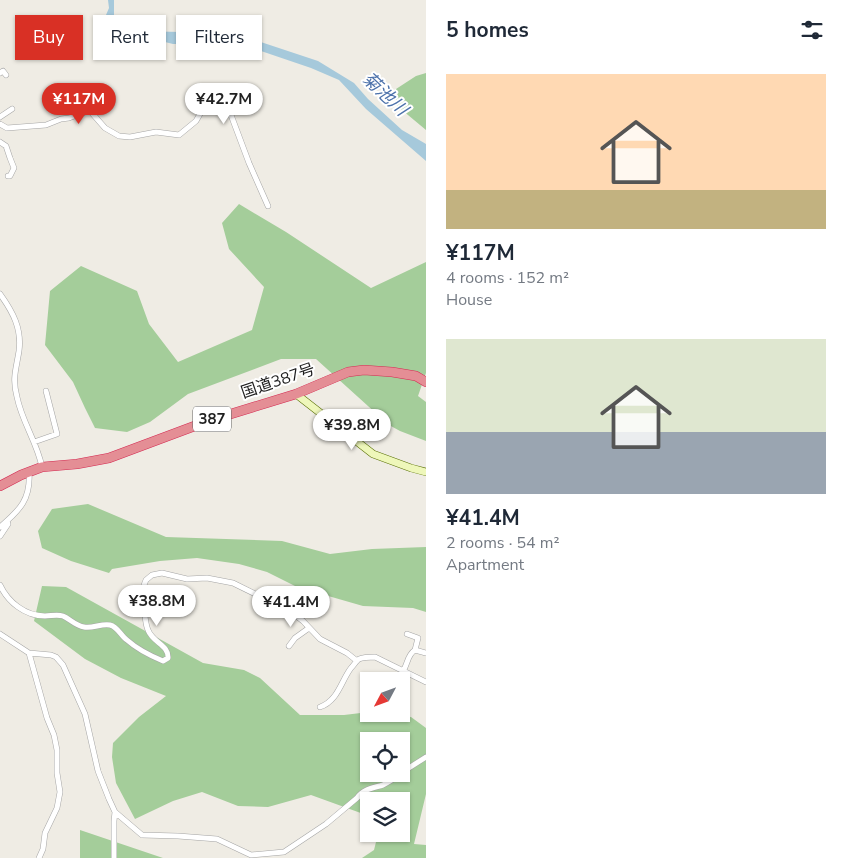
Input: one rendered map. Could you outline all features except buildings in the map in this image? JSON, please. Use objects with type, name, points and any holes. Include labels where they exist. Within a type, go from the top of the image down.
[{"type":"highway","name":"国道387号","points":[[0,486],[42,467],[77,464],[109,458],[208,421],[296,394],[348,372],[364,370],[392,372],[416,376],[426,380]]},
{"type":"street","points":[[0,73],[3,71],[6,75]]},
{"type":"street","points":[[0,126],[7,128],[46,125],[88,111],[105,128],[119,136],[130,137],[156,132],[179,135],[196,121],[207,105],[225,99],[249,163],[268,206]]},
{"type":"street","points":[[0,117],[12,109]]},
{"type":"street","points":[[0,142],[6,146],[14,168],[10,176],[8,176]]},
{"type":"street","points":[[0,294],[17,321],[19,333],[19,350],[15,372],[17,400],[40,456],[42,467]]},
{"type":"street","points":[[34,442],[57,434],[46,391]]},
{"type":"street","points":[[296,394],[373,454],[426,472]]},
{"type":"street","points":[[0,527],[22,506],[27,497],[30,481],[29,472]]},
{"type":"street","points":[[0,536],[8,524],[7,521]]},
{"type":"street","points":[[0,585],[13,604],[27,612],[35,615],[64,616],[84,627],[110,625],[116,628],[125,640],[163,661],[168,658],[166,648],[153,639],[147,629],[144,606],[144,585],[146,580],[152,575],[162,573],[187,580],[207,578],[233,583],[290,611],[320,640],[347,653],[357,662]]},
{"type":"street","points":[[289,646],[301,632],[309,628]]},
{"type":"street","points":[[0,634],[29,652],[51,654],[63,665],[85,714],[98,771],[116,812],[142,835],[217,839],[251,856],[284,852],[326,824],[359,795],[368,789],[387,782]]},
{"type":"street","points":[[404,671],[409,655],[414,650],[418,638],[407,634]]},
{"type":"street","points":[[414,650],[426,653]]},
{"type":"street","points":[[29,652],[47,718],[54,735],[60,792],[57,808],[45,833],[43,848],[39,858]]},
{"type":"street","points":[[320,707],[328,703],[336,694],[342,686],[343,679],[357,662],[368,657],[375,657],[426,682]]},
{"type":"street","points":[[410,768],[426,757]]},
{"type":"street","points":[[114,858],[114,821],[116,812]]},
{"type":"green space","points":[[426,73],[426,130],[396,105],[396,89],[416,76]]},
{"type":"green space","points":[[239,204],[286,232],[371,288],[426,262],[426,373],[418,396],[426,402],[426,441],[389,425],[316,359],[281,359],[188,394],[150,422],[127,432],[95,428],[73,382],[45,345],[50,291],[81,266],[137,291],[149,324],[178,362],[252,330],[264,287],[229,249],[222,223]]},
{"type":"green space","points":[[88,504],[166,537],[282,541],[330,554],[372,549],[426,547],[426,612],[413,608],[363,606],[297,587],[267,572],[239,564],[197,558],[160,561],[112,569],[109,573],[71,561],[42,548],[38,531],[52,509]]},
{"type":"green space","points":[[42,586],[66,587],[203,663],[244,670],[260,678],[300,715],[360,713],[360,722],[410,722],[411,717],[426,728],[426,794],[414,844],[426,845],[426,858],[362,858],[374,850],[376,842],[410,842],[410,792],[360,792],[360,813],[311,795],[268,807],[238,806],[202,792],[173,801],[135,819],[116,783],[112,757],[113,743],[139,717],[166,696],[121,678],[85,659],[34,621]]},
{"type":"green space","points":[[80,830],[163,858],[80,858]]},
{"type":"water","points":[[108,0],[114,0],[114,15],[106,15],[109,8]]},
{"type":"water","points":[[166,32],[176,32],[176,44],[166,42]]},
{"type":"water","points":[[262,42],[318,61],[354,83],[368,99],[402,130],[426,144],[426,161],[366,109],[339,80],[262,51]]},
{"type":"water label","name":"菊池川","points":[[385,94]]}]
